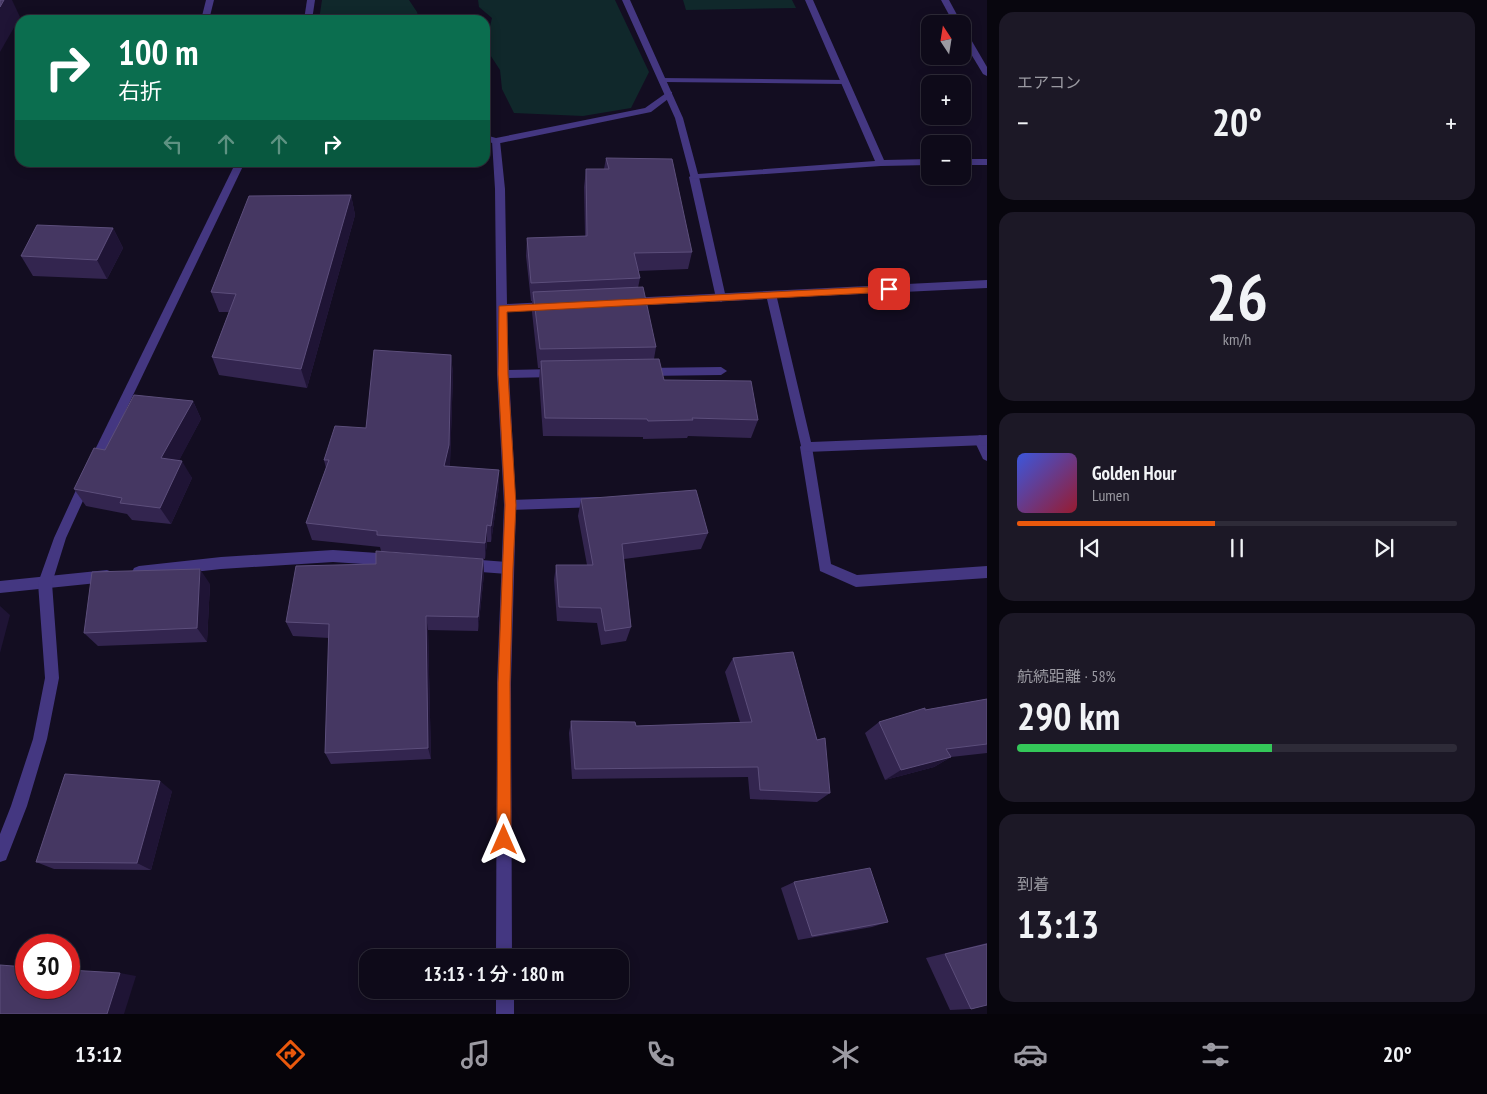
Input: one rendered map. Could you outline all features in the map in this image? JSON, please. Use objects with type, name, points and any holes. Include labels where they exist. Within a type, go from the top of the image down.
[{"type":"street","points":[[206,15],[210,0]]},
{"type":"street","points":[[309,15],[311,0]]},
{"type":"street","points":[[626,0],[679,118],[694,177],[720,298]]},
{"type":"street","points":[[809,0],[881,163]]},
{"type":"street","points":[[945,0],[953,15]]},
{"type":"street","points":[[971,46],[987,74]]},
{"type":"street","points":[[663,80],[845,82]]},
{"type":"street","points":[[490,139],[496,141],[648,110],[669,94]]},
{"type":"street","points":[[496,141],[503,374],[510,505],[504,683],[504,949]]},
{"type":"street","points":[[694,177],[881,163],[921,162]]},
{"type":"street","points":[[971,162],[987,162]]},
{"type":"street","points":[[0,854],[19,806],[40,739],[52,678],[46,583],[60,538],[74,504],[239,167]]},
{"type":"street","points":[[621,302],[987,284]]},
{"type":"street","points":[[771,294],[806,447],[825,567],[856,581],[987,572]]},
{"type":"street","points":[[502,308],[562,305]]},
{"type":"street","points":[[632,372],[721,371]]},
{"type":"street","points":[[503,374],[562,373]]},
{"type":"street","points":[[806,447],[984,440],[987,456]]},
{"type":"street","points":[[510,505],[609,502]]},
{"type":"street","points":[[0,587],[221,563],[333,556],[410,561]]},
{"type":"street","points":[[458,564],[507,568]]},
{"type":"street","points":[[504,999],[504,1014]]},
{"type":"green space","points":[[322,0],[409,0],[418,15],[320,15]]},
{"type":"green space","points":[[478,0],[615,0],[649,72],[631,108],[583,116],[514,113],[502,89],[500,70],[490,55],[490,26],[492,18],[479,7]]},
{"type":"green space","points":[[683,0],[792,0],[796,8],[686,10]]},
{"type":"building","points":[[606,158],[672,159],[692,252],[634,253],[640,278],[531,283],[527,238],[587,236],[586,169],[609,169]]},
{"type":"building","points":[[351,195],[301,369],[212,357],[236,294],[211,292],[249,196]]},
{"type":"building","points":[[37,225],[113,228],[97,260],[21,256]]},
{"type":"building","points":[[643,287],[656,347],[540,349],[533,292]]},
{"type":"building","points":[[374,350],[451,355],[449,445],[444,466],[499,470],[491,526],[487,525],[485,543],[377,535],[377,531],[306,523],[329,460],[324,460],[335,426],[366,428]]},
{"type":"building","points":[[659,359],[664,380],[751,381],[758,420],[692,418],[693,420],[648,421],[647,419],[545,418],[541,361]]},
{"type":"building","points":[[134,395],[193,401],[161,458],[182,461],[160,508],[120,503],[122,498],[74,489],[94,448],[105,450]]},
{"type":"building","points":[[696,490],[708,533],[622,544],[631,627],[605,631],[601,608],[559,607],[556,565],[593,565],[581,499]]},
{"type":"building","points":[[376,551],[483,559],[478,617],[426,616],[428,748],[325,753],[329,624],[286,622],[296,566],[376,564]]},
{"type":"building","points":[[200,569],[197,628],[84,633],[92,572]]},
{"type":"building","points":[[793,652],[817,740],[825,738],[830,793],[760,790],[758,767],[575,769],[571,721],[635,722],[636,726],[752,722],[733,658]]},
{"type":"building","points":[[987,699],[987,744],[946,749],[951,757],[901,770],[879,722],[925,708],[925,710]]},
{"type":"building","points":[[65,774],[160,781],[137,863],[36,862]]},
{"type":"building","points":[[870,868],[888,922],[812,936],[794,882]]},
{"type":"building","points":[[987,944],[987,1005],[971,1009],[945,954]]},
{"type":"building","points":[[0,965],[15,966],[15,999],[80,999],[80,971],[120,973],[107,1014],[0,1014]]},
{"type":"route","points":[[504,840],[504,683],[510,505],[503,374],[502,308],[889,289]]}]
